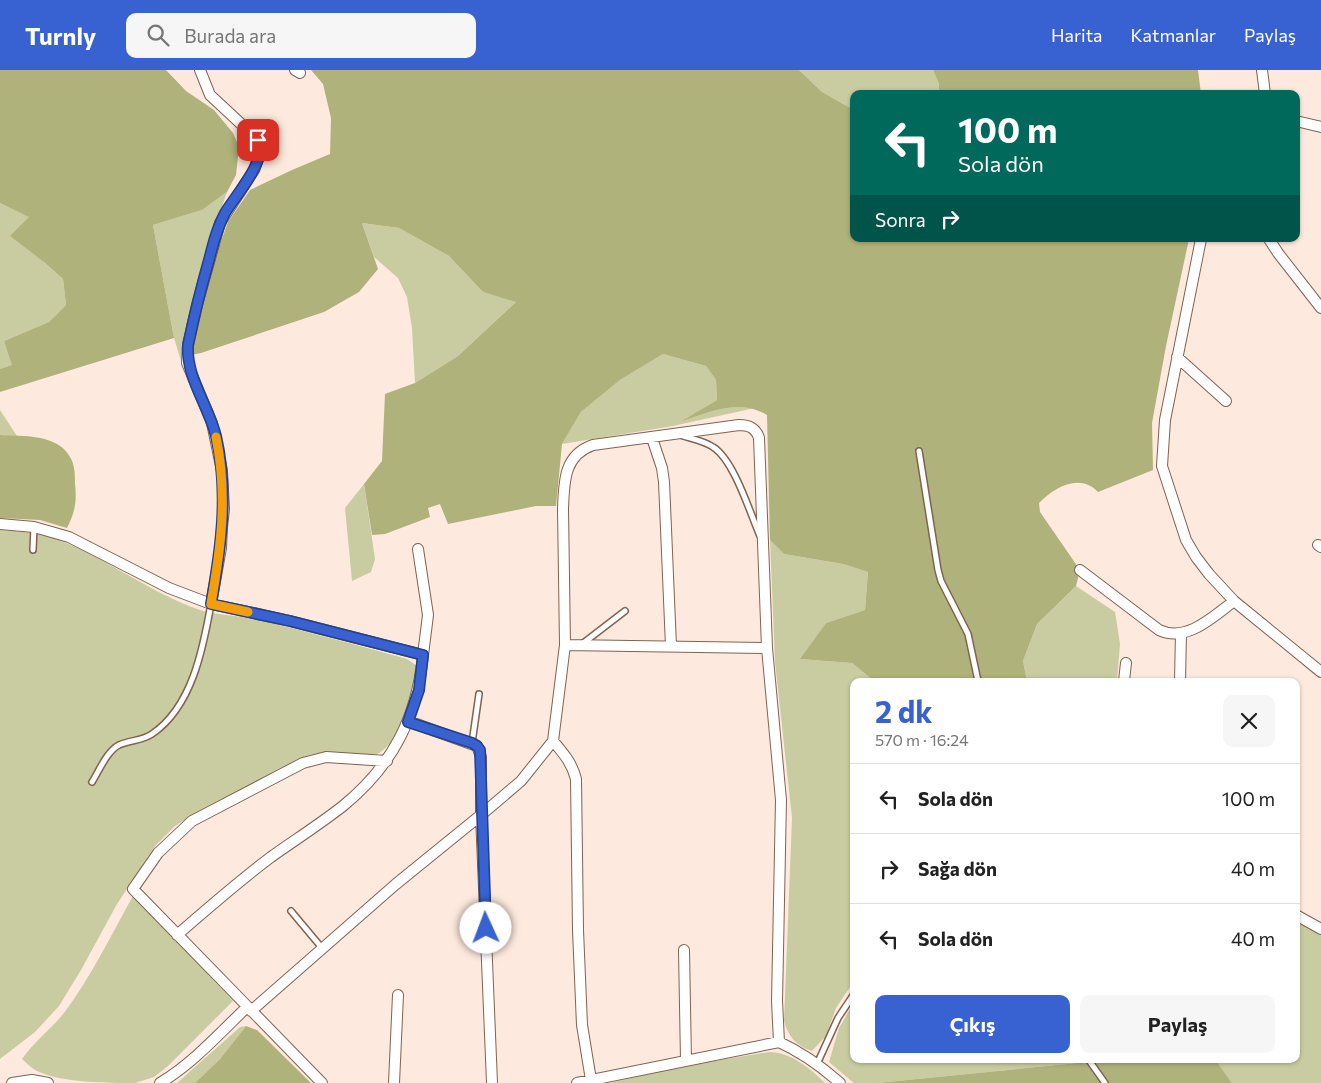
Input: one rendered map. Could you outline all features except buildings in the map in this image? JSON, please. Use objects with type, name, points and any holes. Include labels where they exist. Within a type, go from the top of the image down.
[{"type":"street","points":[[200,70],[210,95],[253,135],[261,145],[254,170],[220,223],[188,345],[187,363],[212,423],[219,451],[222,478],[224,509],[211,604]]},
{"type":"street","points":[[1262,70],[1264,90]]},
{"type":"street","points":[[1300,121],[1321,127]]},
{"type":"street","points":[[1200,242],[1164,420],[1162,466],[1186,540],[1209,574],[1234,601],[1321,672]]},
{"type":"street","points":[[1271,242],[1321,308]]},
{"type":"street","points":[[1177,357],[1226,401]]},
{"type":"street","points":[[160,1083],[174,1075],[197,1056],[249,1009],[396,884],[521,781],[552,741],[565,645],[564,490],[570,462],[576,454],[582,449],[593,445],[739,425],[755,430],[758,434],[759,444],[766,648],[781,800],[779,1042]]},
{"type":"street","points":[[652,438],[662,468],[664,482],[671,646]]},
{"type":"street","points":[[0,524],[34,527],[70,537],[169,588],[211,604],[290,621],[423,655]]},
{"type":"street","points":[[177,935],[271,857],[344,805],[387,761],[398,744],[419,690],[428,615],[418,549]]},
{"type":"street","points":[[1080,570],[1159,630],[1166,633],[1181,634],[1208,620],[1234,601]]},
{"type":"street","points":[[1180,678],[1181,634]]},
{"type":"street","points":[[565,645],[766,648]]},
{"type":"street","points":[[1124,678],[1126,663]]},
{"type":"street","points":[[408,722],[472,743],[477,746],[481,757],[481,815],[492,1083]]},
{"type":"street","points":[[552,741],[567,757],[573,768],[576,780],[582,1025],[591,1080]]},
{"type":"street","points":[[322,1083],[133,889],[158,853],[192,821],[272,779],[316,758],[387,761]]},
{"type":"street","points":[[1300,917],[1321,929]]},
{"type":"street","points":[[684,950],[686,1061]]},
{"type":"street","points":[[394,1083],[398,995]]},
{"type":"street","points":[[578,1083],[779,1042],[817,1064],[840,1083]]},
{"type":"street","points":[[12,1083],[32,1080],[48,1083]]},
{"type":"lane","points":[[677,434],[707,443],[726,460],[742,492],[762,541]]},
{"type":"lane","points":[[919,451],[938,570],[941,580],[968,634],[977,678]]},
{"type":"lane","points":[[33,550],[34,527]]},
{"type":"lane","points":[[92,782],[113,750],[120,745],[140,740],[152,734],[173,713],[183,698],[196,668],[211,604]]},
{"type":"lane","points":[[580,645],[625,611]]},
{"type":"lane","points":[[472,743],[479,694]]},
{"type":"lane","points":[[291,911],[322,948]]},
{"type":"lane","points":[[817,1064],[838,1018],[850,1000]]},
{"type":"lane","points":[[1091,1063],[1105,1083]]},
{"type":"green space","points":[[0,70],[166,70],[186,91],[214,110],[233,133],[239,147],[236,175],[227,192],[202,210],[153,225],[174,338],[0,392],[0,369],[12,365],[4,341],[49,322],[66,305],[63,279],[10,236],[29,217],[0,203]]},
{"type":"green space","points":[[311,70],[799,70],[822,92],[850,108],[850,242],[1188,242],[1152,423],[1153,470],[1098,492],[1091,486],[1083,483],[1067,484],[1052,492],[1039,503],[1040,512],[1080,570],[1076,586],[1037,624],[1023,661],[1026,678],[870,678],[852,663],[800,659],[826,623],[865,610],[868,572],[843,564],[784,554],[770,540],[767,415],[756,410],[735,407],[725,408],[682,421],[717,400],[716,380],[706,366],[663,354],[620,380],[581,412],[562,444],[556,506],[536,506],[448,524],[440,504],[428,508],[430,517],[385,534],[372,535],[364,484],[382,461],[385,394],[415,383],[458,356],[516,302],[483,292],[449,256],[399,228],[362,223],[378,269],[359,292],[324,312],[191,355],[215,258],[228,222],[250,190],[330,154],[331,118],[323,84]]},
{"type":"green space","points":[[799,70],[933,70],[939,84],[939,90],[850,90],[850,108],[822,92]]},
{"type":"green space","points":[[933,70],[1198,70],[1200,90],[939,90],[939,84]]},
{"type":"green space","points":[[227,192],[206,254],[188,318],[181,361],[174,338],[153,225],[202,210]]},
{"type":"green space","points":[[0,203],[30,217],[44,262],[63,279],[66,305],[49,322],[4,341],[13,365],[0,369]]},
{"type":"green space","points":[[362,223],[399,228],[449,256],[483,292],[517,301],[458,356],[415,383],[412,328],[407,297],[398,278],[374,257]]},
{"type":"green space","points":[[663,354],[706,366],[716,380],[717,400],[685,420],[729,406],[755,408],[673,426],[562,444],[581,412],[620,380]]},
{"type":"green space","points":[[0,410],[17,436],[0,435]]},
{"type":"green space","points":[[0,435],[29,436],[48,440],[64,449],[70,457],[73,463],[76,496],[74,512],[67,528],[40,520],[0,518]]},
{"type":"green space","points":[[364,484],[375,559],[371,572],[352,581],[345,508]]},
{"type":"green space","points":[[0,530],[40,534],[53,538],[90,554],[162,594],[200,610],[252,619],[310,633],[407,659],[417,666],[406,714],[394,738],[379,753],[366,755],[321,753],[306,756],[204,808],[175,826],[156,845],[117,904],[59,1006],[35,1032],[0,1059]]},
{"type":"green space","points":[[770,540],[784,554],[843,564],[868,572],[865,610],[826,623],[801,659],[852,663],[870,678],[850,678],[850,987],[836,1008],[826,1036],[812,1051],[794,1040],[784,1021],[792,818],[775,662]]},
{"type":"green space","points":[[1076,586],[1115,612],[1120,644],[1117,678],[1026,678],[1023,661],[1037,624]]},
{"type":"green space","points":[[133,896],[233,1001],[168,1066],[154,1077],[135,1083],[98,1082],[59,1078],[37,1071],[22,1059],[59,1019],[74,999]]},
{"type":"green space","points":[[1300,921],[1321,933],[1321,1083],[1232,1083],[1218,1063],[1300,1063]]},
{"type":"green space","points":[[850,1009],[850,1063],[1077,1063],[877,1083],[854,1083],[829,1062],[839,1028]]},
{"type":"green space","points":[[246,1026],[220,1059],[195,1083],[177,1083],[240,1027]]},
{"type":"green space","points":[[246,1026],[257,1030],[311,1083],[195,1083],[220,1059]]},
{"type":"green space","points":[[769,1052],[792,1058],[813,1072],[825,1083],[610,1083],[683,1066]]},
{"type":"green space","points":[[1077,1063],[1218,1063],[1232,1083],[877,1083]]},
{"type":"slow traffic","points":[[216,437],[222,471],[224,509],[221,548],[211,604],[248,612]]},
{"type":"route","points":[[258,140],[261,150],[254,170],[220,223],[188,345],[187,363],[212,423],[222,471],[224,509],[221,548],[211,604],[290,621],[423,655],[419,690],[408,722],[472,743],[480,750],[486,928]]}]
